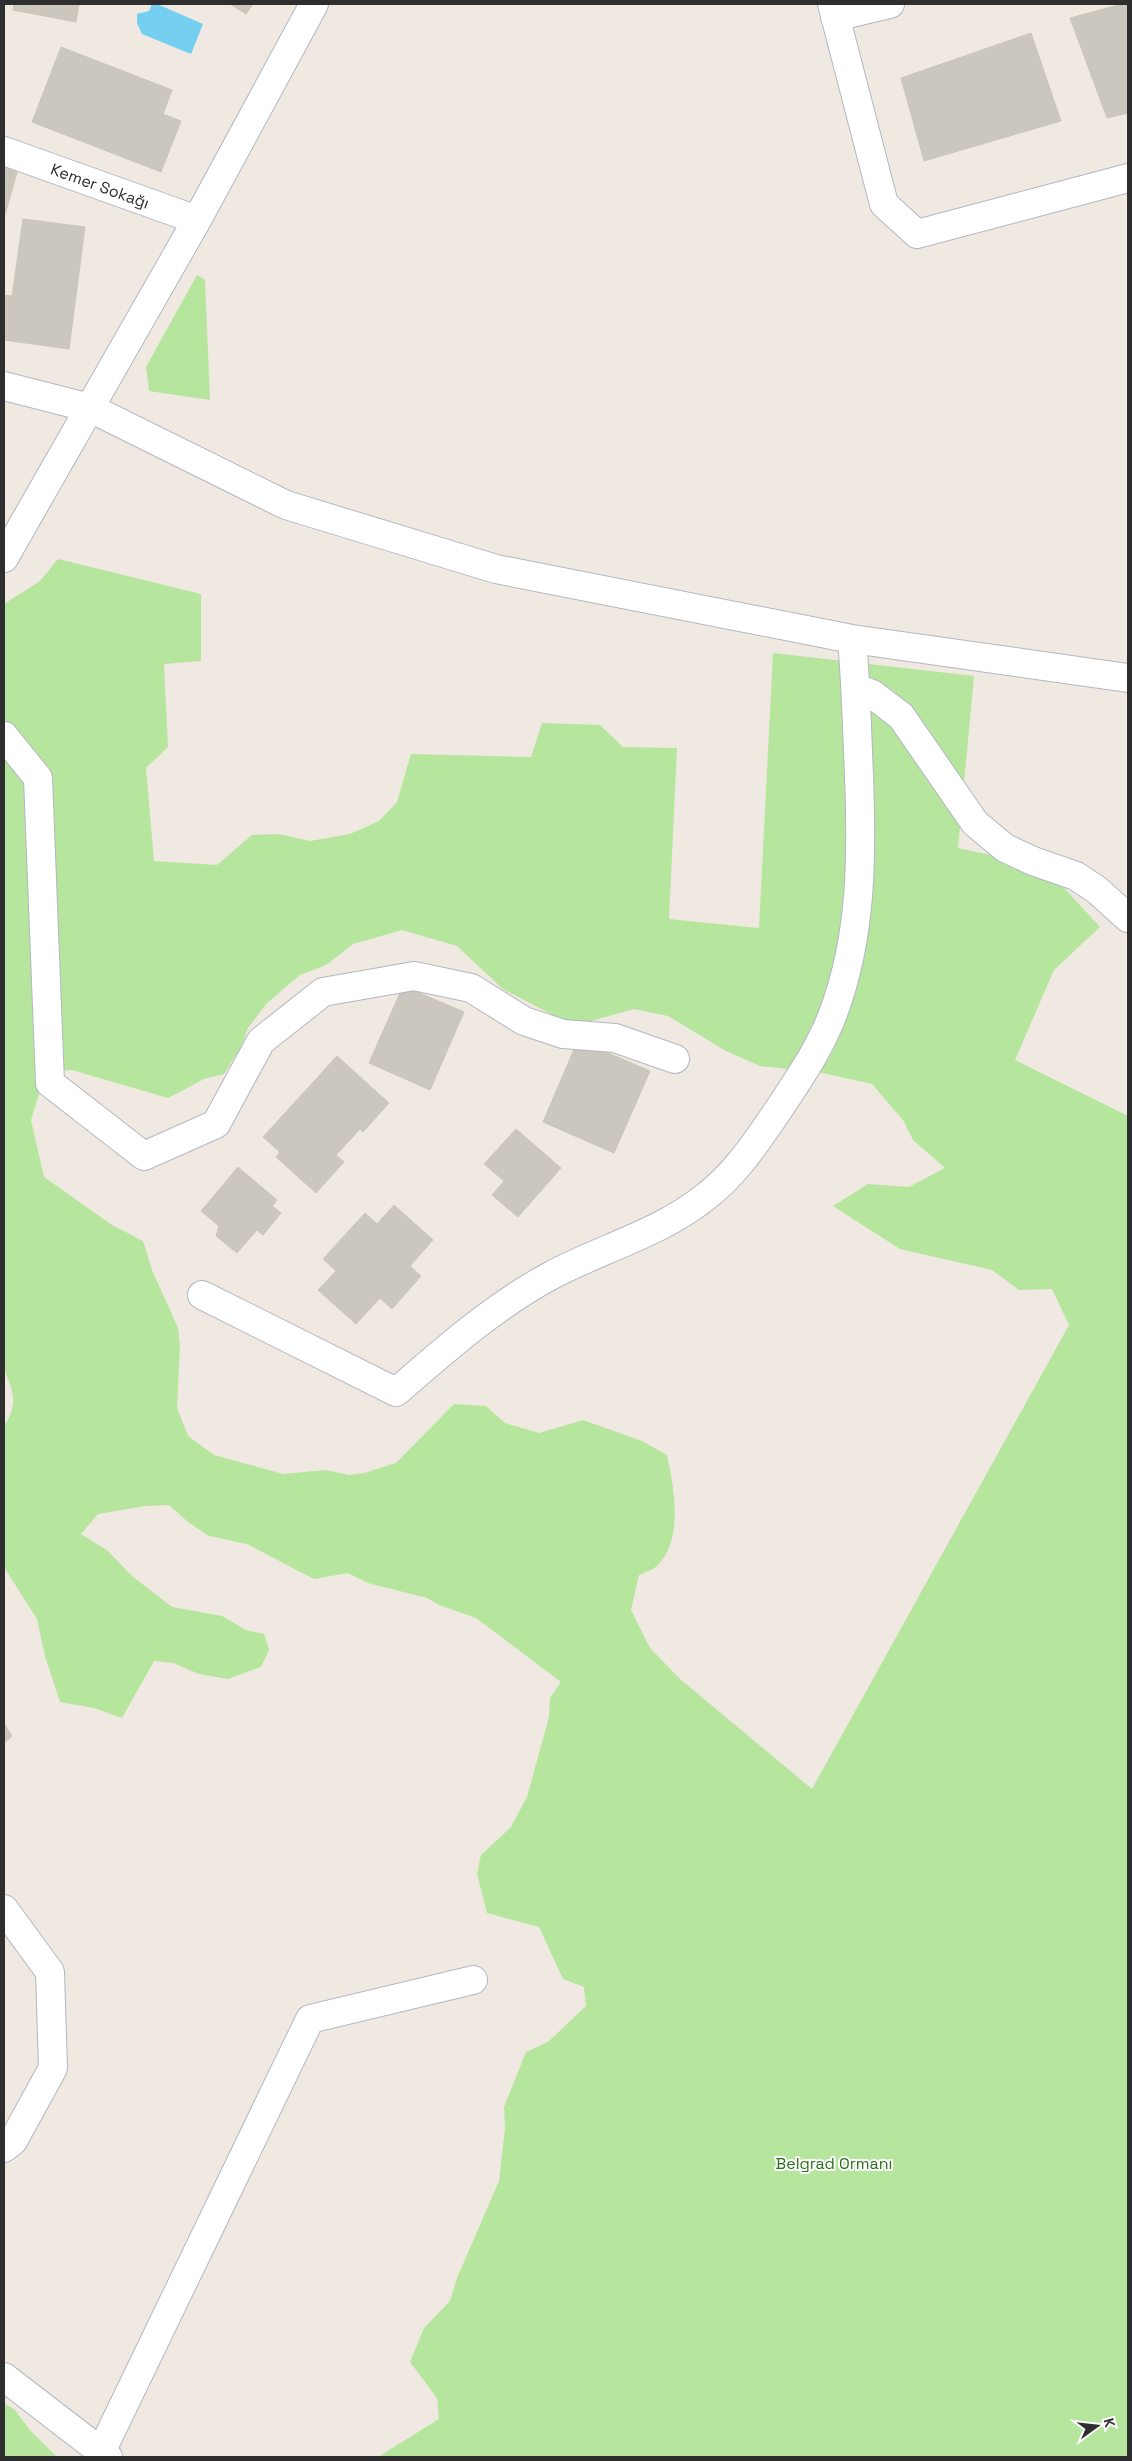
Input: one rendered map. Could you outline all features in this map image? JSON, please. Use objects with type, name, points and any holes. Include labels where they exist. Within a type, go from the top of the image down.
[{"type":"street","points":[[4,558],[197,220],[314,4]]},
{"type":"street","points":[[890,4],[834,10],[884,204],[917,234],[1128,178]]},
{"type":"street","name":"Kemer Sokağı","points":[[4,151],[197,220]]},
{"type":"street","points":[[4,386],[90,408],[286,505],[496,569],[852,639],[1128,678]]},
{"type":"street","points":[[202,1295],[396,1392],[464,1332],[510,1299],[551,1276],[668,1221],[704,1199],[729,1177],[749,1153],[813,1057],[834,1012],[849,964],[858,914],[862,844],[856,688],[852,639]]},
{"type":"street","points":[[856,688],[872,694],[901,716],[975,823],[989,837],[1019,856],[1076,876],[1104,895],[1128,918]]},
{"type":"street","points":[[4,736],[38,778],[50,1083],[144,1156],[216,1124],[261,1041],[323,992],[414,976],[471,988],[524,1020],[563,1034],[615,1038],[674,1059]]},
{"type":"street","points":[[4,1909],[50,1972],[53,2068],[13,2141],[4,2148]]},
{"type":"street","points":[[4,2377],[104,2455],[310,2019],[472,1980]]},
{"type":"green space","points":[[197,275],[205,280],[210,400],[149,391],[146,367]]},
{"type":"green space","name":"Belgrad Ormanı","points":[[58,559],[201,594],[201,661],[164,664],[168,747],[146,768],[154,861],[217,865],[252,835],[278,834],[310,841],[350,834],[379,821],[397,802],[411,754],[531,757],[542,723],[600,725],[623,747],[677,748],[669,919],[759,928],[773,653],[974,676],[958,848],[1045,867],[1100,927],[1054,970],[1015,1060],[1128,1116],[1128,2457],[378,2457],[439,2419],[437,2398],[410,2362],[424,2328],[450,2301],[457,2278],[499,2181],[505,2128],[504,2107],[526,2052],[548,2042],[586,2006],[584,1987],[563,1979],[539,1927],[487,1913],[477,1874],[481,1855],[511,1827],[527,1797],[549,1717],[550,1698],[561,1682],[476,1618],[439,1605],[427,1598],[368,1583],[348,1573],[314,1579],[247,1544],[209,1536],[188,1522],[169,1505],[145,1506],[98,1514],[81,1534],[108,1551],[132,1576],[172,1607],[222,1616],[246,1630],[264,1634],[269,1650],[261,1667],[228,1679],[199,1674],[173,1663],[154,1661],[122,1718],[94,1708],[60,1702],[45,1656],[37,1619],[4,1567],[4,1426],[12,1411],[13,1397],[4,1368],[4,604],[40,581]],"holes":[[[402,930],[457,946],[503,989],[568,1023],[591,1021],[634,1009],[668,1016],[726,1051],[760,1066],[818,1072],[872,1084],[903,1120],[913,1140],[945,1168],[909,1187],[868,1184],[833,1206],[900,1249],[992,1270],[1019,1290],[1052,1289],[1069,1325],[812,1789],[680,1679],[650,1648],[631,1610],[639,1575],[657,1566],[671,1542],[675,1513],[667,1455],[642,1441],[583,1420],[539,1433],[505,1423],[486,1406],[454,1404],[396,1463],[364,1473],[349,1475],[326,1470],[283,1474],[214,1455],[188,1436],[177,1408],[180,1346],[178,1328],[152,1270],[143,1241],[112,1225],[44,1177],[31,1120],[40,1091],[39,1072],[72,1070],[168,1098],[204,1079],[224,1074],[241,1047],[248,1028],[267,1003],[300,975],[326,965],[353,944]]]},
{"type":"green space","points":[[4,2403],[15,2410],[29,2429],[57,2457],[4,2457]]},
{"type":"water","points":[[152,4],[157,4],[203,24],[191,54],[142,34],[137,23],[137,14],[149,11]]},
{"type":"building","points":[[14,4],[79,4],[76,22],[13,10]]},
{"type":"building","points":[[230,4],[253,4],[246,14]]},
{"type":"building","points":[[1128,4],[1128,113],[1107,118],[1070,18]]},
{"type":"building","points":[[1031,33],[1061,121],[924,161],[901,78]]},
{"type":"building","points":[[61,47],[172,90],[163,114],[181,121],[161,172],[32,122]]},
{"type":"building","points":[[4,165],[18,169],[4,218]]},
{"type":"building","points":[[23,219],[85,227],[69,349],[4,340],[4,295],[12,296]]},
{"type":"building","points":[[403,986],[464,1012],[430,1090],[369,1063]]},
{"type":"building","points":[[578,1040],[650,1071],[614,1153],[543,1122]]},
{"type":"building","points":[[337,1056],[389,1103],[363,1132],[360,1129],[336,1155],[344,1162],[316,1193],[276,1157],[280,1152],[263,1137]]},
{"type":"building","points":[[516,1129],[561,1168],[518,1217],[492,1195],[504,1181],[484,1164]]},
{"type":"building","points":[[238,1167],[277,1200],[272,1206],[281,1213],[263,1235],[257,1230],[237,1253],[216,1236],[219,1226],[201,1211]]},
{"type":"building","points":[[394,1205],[433,1240],[410,1266],[421,1276],[392,1309],[380,1298],[356,1324],[318,1290],[336,1271],[323,1259],[365,1213],[377,1224]]},
{"type":"building","points":[[4,1723],[12,1736],[4,1743]]}]
